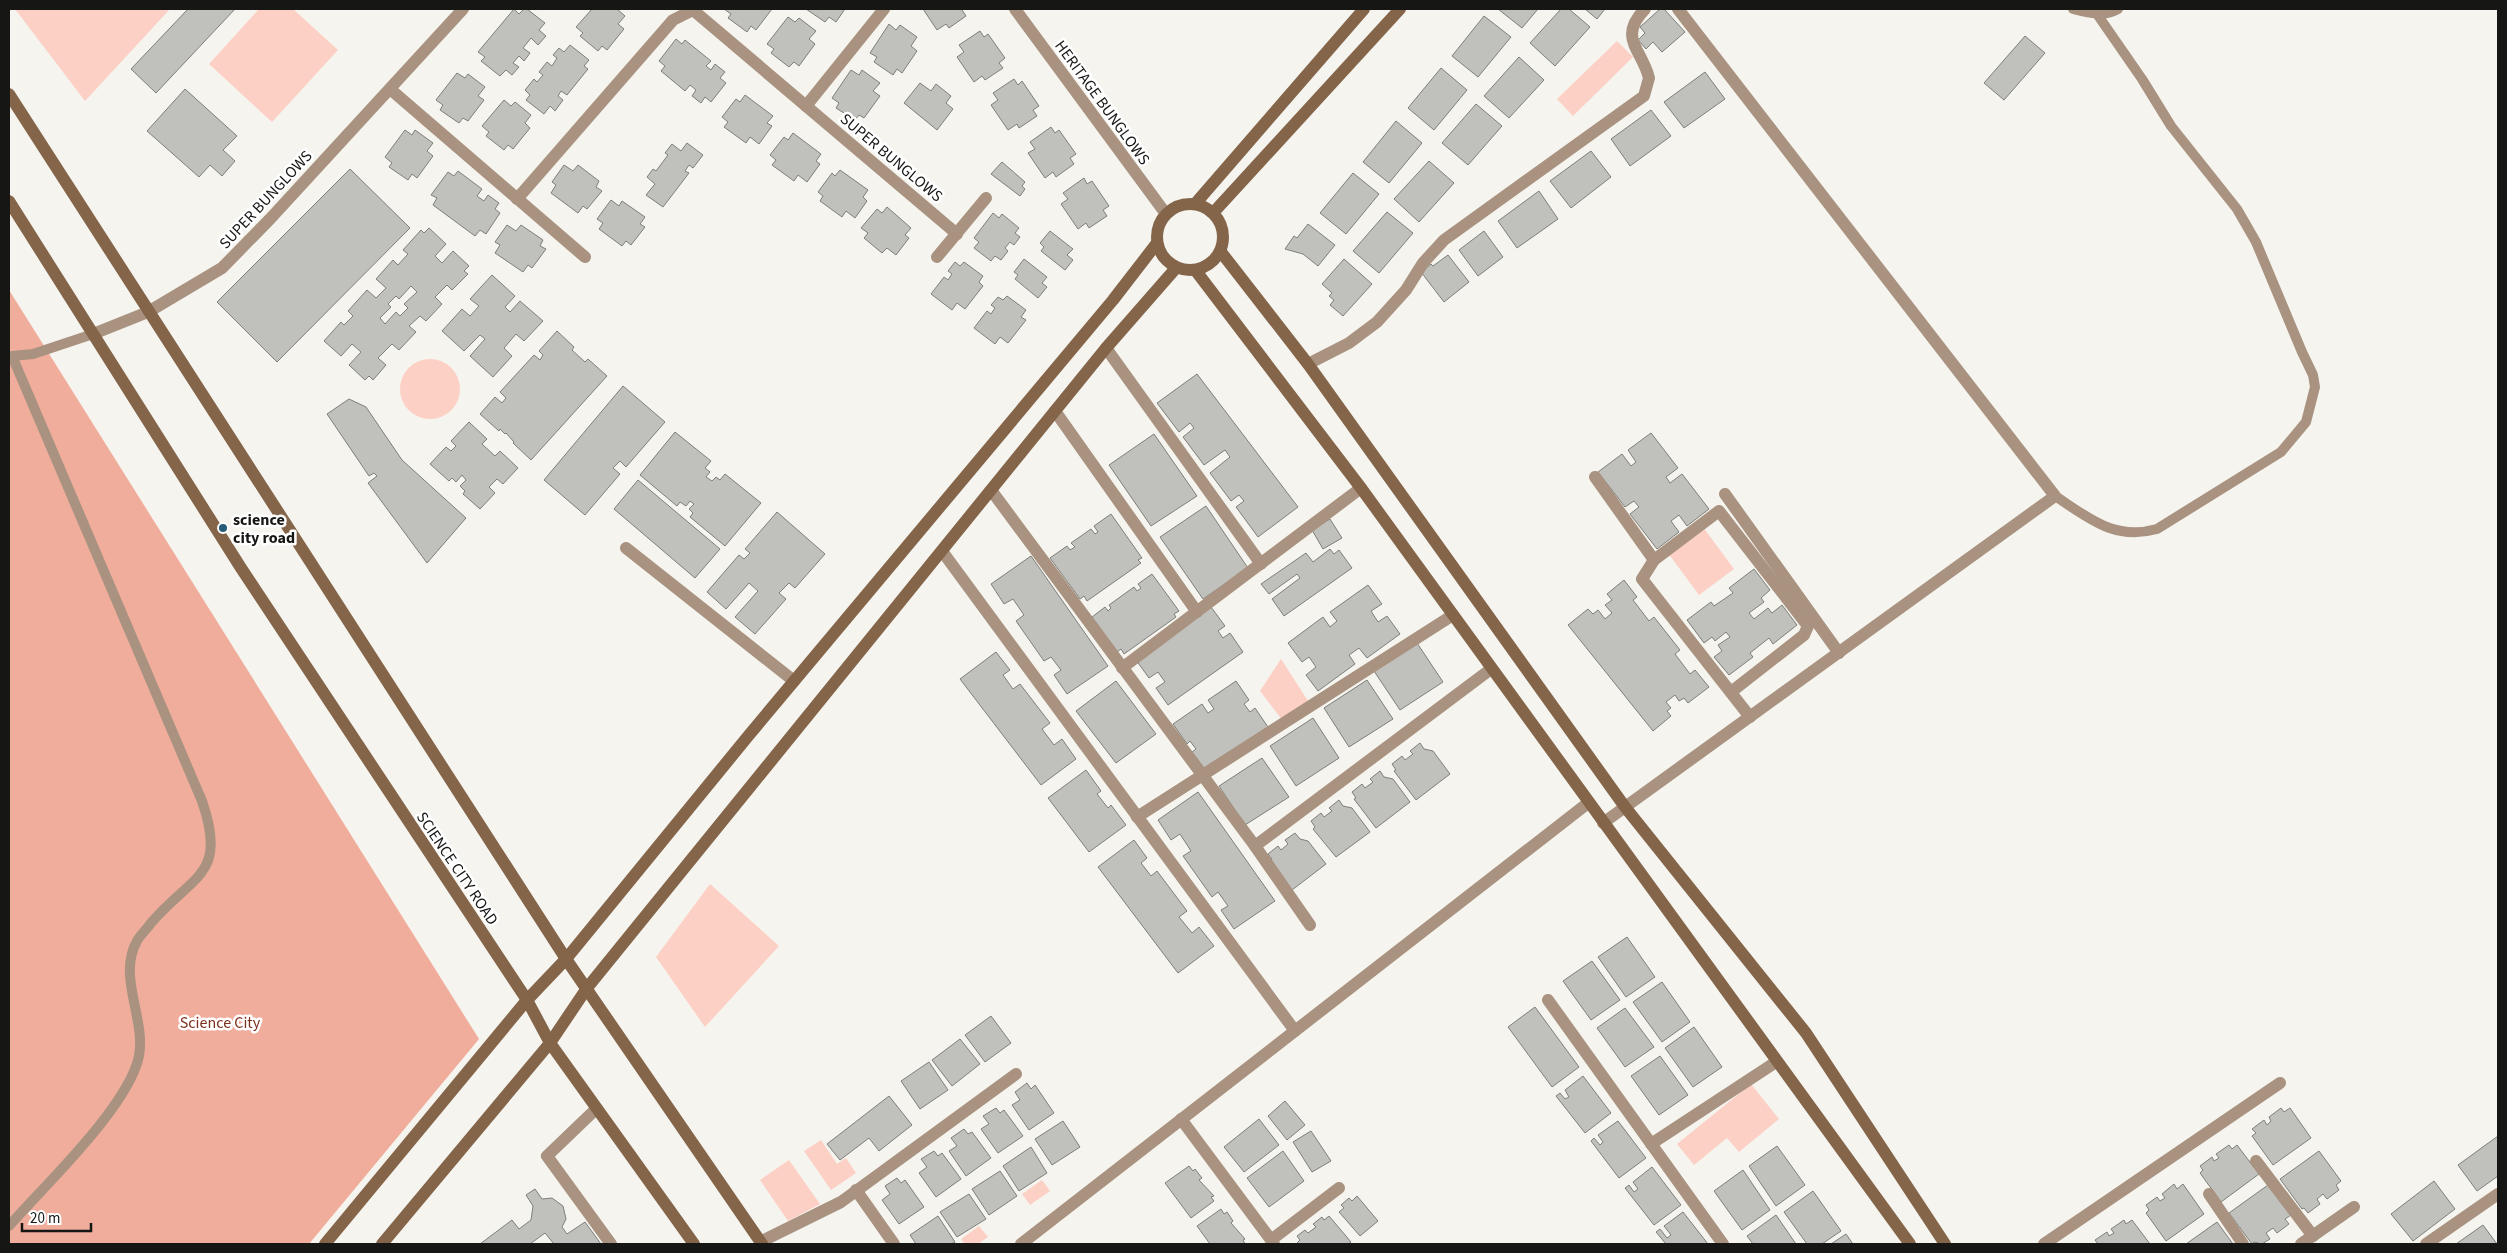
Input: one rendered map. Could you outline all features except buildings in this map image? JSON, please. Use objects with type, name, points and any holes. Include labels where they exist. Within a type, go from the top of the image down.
[{"type":"street","name":"SUPER BUNGLOWS","points":[[93,334],[148,312],[222,268],[270,219],[463,9]]},
{"type":"street","points":[[806,106],[884,9]]},
{"type":"street","name":"HERITAGE BUNGLOWS","points":[[1015,9],[1166,214]]},
{"type":"street","points":[[1194,204],[1364,9]]},
{"type":"street","points":[[1213,213],[1400,9]]},
{"type":"street","points":[[1308,364],[1349,343],[1377,322],[1406,290],[1423,264],[1444,240],[1644,96],[1650,78],[1631,38],[1637,18],[1645,9]]},
{"type":"street","points":[[1603,822],[2055,496],[1678,9]]},
{"type":"street","name":"SUPER BUNGLOWS","points":[[517,199],[673,20],[694,10],[957,234]]},
{"type":"street","points":[[390,89],[586,257]]},
{"type":"street","points":[[9,94],[566,960],[761,1243],[830,1208],[1016,1074]]},
{"type":"street","points":[[937,257],[986,198]]},
{"type":"street","name":"SCIENCE CITY ROAD","points":[[9,201],[241,568],[527,1000],[550,1043],[694,1244]]},
{"type":"street","points":[[326,1244],[527,1000],[566,960],[794,681],[1113,300],[1157,243],[1160,223],[1166,214],[1184,204],[1194,204],[1213,213],[1220,221],[1223,232],[1221,252],[1215,260],[1196,270],[1176,268],[1167,262],[1157,243]]},
{"type":"street","points":[[1221,252],[1308,364],[1625,807],[1806,1034],[1945,1244]]},
{"type":"street","points":[[382,1244],[550,1043],[587,988],[1106,348],[1176,268]]},
{"type":"street","points":[[1196,270],[1361,488],[1910,1244]]},
{"type":"street","points":[[1106,348],[1261,564]]},
{"type":"street","points":[[1055,411],[1197,612]]},
{"type":"street","points":[[1595,477],[1654,560]]},
{"type":"street","points":[[1122,668],[1361,488]]},
{"type":"street","points":[[991,490],[1202,775],[1310,925]]},
{"type":"street","points":[[1725,494],[1839,653]]},
{"type":"street","points":[[1731,692],[1804,635],[1808,626],[1719,511],[1654,560],[1642,579],[1750,717]]},
{"type":"street","points":[[626,548],[794,681]]},
{"type":"street","points":[[942,551],[1295,1031]]},
{"type":"street","points":[[1137,817],[1453,615]]},
{"type":"street","points":[[1254,846],[1491,669]]},
{"type":"street","points":[[1021,1244],[1588,803]]},
{"type":"street","points":[[1548,1000],[1723,1244]]},
{"type":"street","points":[[1651,1144],[1776,1062]]},
{"type":"street","points":[[2044,1244],[2280,1083]]},
{"type":"street","points":[[596,1109],[546,1156],[611,1244]]},
{"type":"street","points":[[1181,1120],[1272,1242],[1339,1188]]},
{"type":"street","points":[[2256,1161],[2313,1236]]},
{"type":"street","points":[[856,1190],[894,1244]]},
{"type":"street","points":[[2209,1194],[2243,1244]]},
{"type":"street","points":[[2426,1244],[2498,1194]]},
{"type":"street","points":[[2301,1244],[2354,1207]]},
{"type":"lane","points":[[2073,9],[2097,14],[2109,13],[2118,9]]},
{"type":"lane","points":[[2055,496],[2100,525],[2120,532],[2139,534],[2157,529],[2281,452],[2306,422],[2315,387],[2313,375],[2256,242],[2236,209],[2171,126],[2142,79],[2097,14]]},
{"type":"lane","points":[[9,1226],[104,1120],[128,1083],[139,1056],[140,1027],[130,974],[132,954],[137,941],[168,903],[196,880],[209,864],[212,847],[211,831],[202,801],[10,354],[33,354],[93,334]]},
{"type":"shaded area","points":[[15,9],[170,9],[85,101]]},
{"type":"shaded area","points":[[259,9],[293,9],[338,50],[272,122],[209,64]]},
{"type":"shaded area","points":[[1617,41],[1633,57],[1573,116],[1557,99]]},
{"type":"shaded area","points":[[430,359],[447,364],[455,372],[460,389],[455,406],[447,414],[430,419],[413,414],[405,406],[400,389],[405,372],[413,364]]},
{"type":"shaded area","points":[[1703,527],[1734,569],[1699,595],[1668,553]]},
{"type":"shaded area","points":[[1281,659],[1310,704],[1283,721],[1260,691]]},
{"type":"shaded area","points":[[710,884],[779,946],[705,1027],[656,957]]},
{"type":"shaded area","points":[[1751,1084],[1779,1119],[1739,1152],[1727,1138],[1694,1165],[1677,1144]]},
{"type":"shaded area","points":[[821,1140],[837,1164],[846,1158],[856,1173],[831,1190],[804,1151]]},
{"type":"shaded area","points":[[789,1160],[820,1204],[788,1221],[760,1180]]},
{"type":"shaded area","points":[[1042,1180],[1050,1191],[1030,1205],[1022,1194]]},
{"type":"shaded area","points":[[979,1226],[988,1237],[978,1244],[965,1244],[961,1239]]},
{"type":"green space","name":"Science City","points":[[9,290],[479,1039],[309,1244],[9,1244]]},
{"type":"place","name":"science city road","points":[[223,528]]}]
